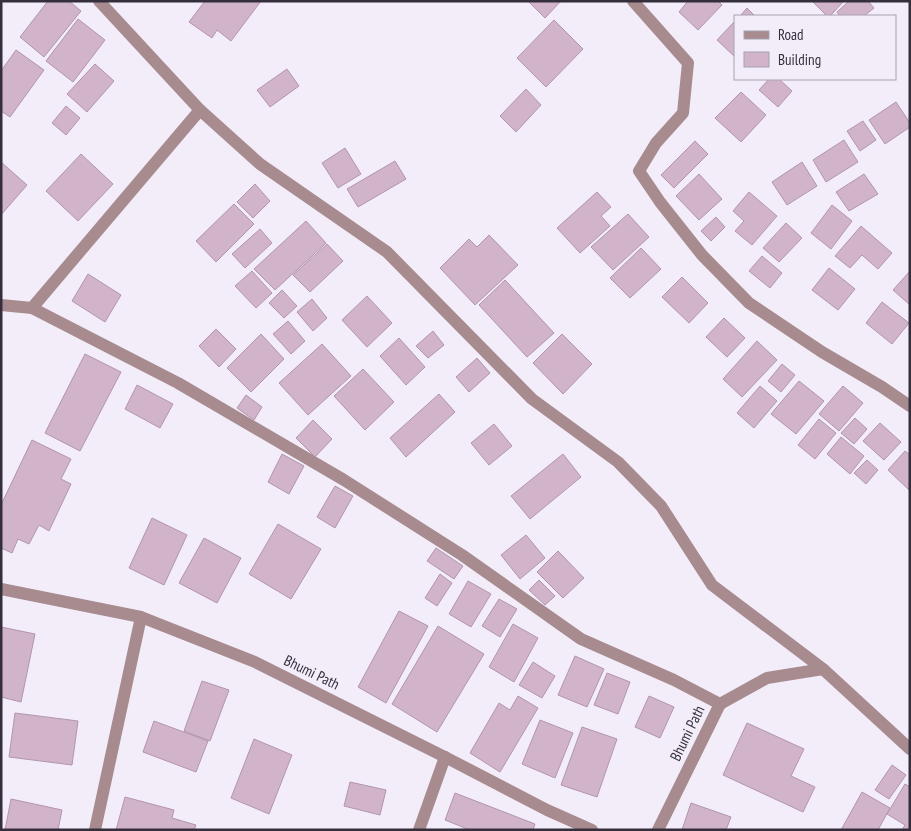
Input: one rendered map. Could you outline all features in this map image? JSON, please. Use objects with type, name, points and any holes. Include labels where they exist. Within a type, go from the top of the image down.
[{"type":"street","points":[[99,1],[200,110],[260,164],[386,252],[532,399],[618,462],[661,506],[712,585],[823,669],[910,749]]},
{"type":"street","points":[[633,1],[688,62],[683,112],[656,143],[639,171],[660,202],[702,255],[749,302],[822,352],[882,387],[910,406]]},
{"type":"street","points":[[32,308],[200,110]]},
{"type":"street","points":[[1,305],[32,308],[178,383],[344,480],[462,555],[581,639],[674,680],[720,704],[767,678],[823,669]]},
{"type":"street","name":"Bhumi Path","points":[[1,589],[141,617],[255,662],[547,810],[592,830]]},
{"type":"street","points":[[95,830],[141,617]]},
{"type":"street","name":"Bhumi Path","points":[[658,830],[720,704]]},
{"type":"street","points":[[419,830],[445,757]]},
{"type":"building","points":[[48,1],[69,1],[81,11],[44,57],[20,37]]},
{"type":"building","points":[[205,1],[261,1],[231,41],[217,30],[212,38],[189,22]]},
{"type":"building","points":[[528,1],[561,1],[545,18]]},
{"type":"building","points":[[688,1],[718,1],[722,5],[698,30],[679,12]]},
{"type":"building","points":[[812,1],[844,1],[831,15],[826,15]]},
{"type":"building","points":[[849,1],[868,1],[874,8],[865,15],[839,15],[837,12]]},
{"type":"building","points":[[747,8],[754,15],[741,15]]},
{"type":"building","points":[[78,19],[105,40],[73,82],[46,61]]},
{"type":"building","points":[[554,20],[583,49],[546,87],[517,58]]},
{"type":"building","points":[[734,22],[734,56],[717,40]]},
{"type":"building","points":[[16,50],[44,70],[10,117],[1,111],[1,71]]},
{"type":"building","points":[[95,64],[114,81],[87,112],[67,94]]},
{"type":"building","points":[[287,69],[299,86],[270,107],[257,90]]},
{"type":"building","points":[[768,80],[780,80],[792,91],[778,107],[759,90]]},
{"type":"building","points":[[526,89],[541,105],[516,132],[500,116]]},
{"type":"building","points":[[741,92],[766,115],[741,142],[715,118]]},
{"type":"building","points":[[896,102],[910,123],[910,127],[885,144],[869,120]]},
{"type":"building","points":[[66,106],[80,118],[66,135],[52,123]]},
{"type":"building","points":[[863,121],[876,140],[860,151],[847,131]]},
{"type":"building","points":[[844,140],[858,162],[826,182],[813,160]]},
{"type":"building","points":[[695,141],[708,154],[674,188],[661,175]]},
{"type":"building","points":[[345,148],[361,174],[338,188],[322,163]]},
{"type":"building","points":[[81,154],[113,184],[78,221],[46,191]]},
{"type":"building","points":[[395,161],[406,179],[358,207],[347,189]]},
{"type":"building","points":[[1,162],[27,185],[1,215]]},
{"type":"building","points":[[802,162],[817,186],[787,205],[772,182]]},
{"type":"building","points":[[699,174],[722,199],[699,220],[676,196]]},
{"type":"building","points":[[864,174],[878,194],[849,211],[836,192]]},
{"type":"building","points":[[255,184],[270,201],[253,218],[237,202]]},
{"type":"building","points":[[597,192],[611,207],[601,216],[610,226],[580,253],[557,228]]},
{"type":"building","points":[[749,192],[777,216],[752,245],[735,231],[744,221],[733,211]]},
{"type":"building","points":[[234,204],[254,224],[216,262],[196,241]]},
{"type":"building","points":[[832,205],[852,221],[831,249],[811,233]]},
{"type":"building","points":[[628,214],[649,237],[613,270],[591,247]]},
{"type":"building","points":[[716,217],[725,227],[711,241],[701,231]]},
{"type":"building","points":[[306,221],[326,243],[275,290],[254,269]]},
{"type":"building","points":[[786,223],[802,238],[779,262],[763,248]]},
{"type":"building","points":[[861,226],[892,253],[878,269],[862,255],[850,268],[835,256]]},
{"type":"building","points":[[260,229],[272,243],[245,268],[232,254]]},
{"type":"building","points":[[489,235],[518,265],[475,305],[440,268],[469,239],[477,247]]},
{"type":"building","points":[[327,244],[343,261],[310,292],[293,275]]},
{"type":"building","points":[[641,248],[661,269],[630,298],[610,278]]},
{"type":"building","points":[[762,256],[782,273],[770,288],[749,271]]},
{"type":"building","points":[[829,268],[855,289],[838,310],[812,290]]},
{"type":"building","points":[[252,271],[272,293],[256,308],[235,286]]},
{"type":"building","points":[[910,271],[910,305],[893,290]]},
{"type":"building","points":[[88,274],[121,295],[105,322],[72,301]]},
{"type":"building","points":[[682,277],[708,303],[689,323],[662,297]]},
{"type":"building","points":[[505,280],[554,333],[527,357],[479,305]]},
{"type":"building","points":[[282,290],[297,306],[284,318],[269,303]]},
{"type":"building","points":[[367,296],[392,323],[367,347],[342,320]]},
{"type":"building","points":[[312,299],[327,318],[313,331],[297,312]]},
{"type":"building","points":[[882,302],[909,323],[892,344],[866,323]]},
{"type":"building","points":[[724,318],[745,338],[727,357],[706,337]]},
{"type":"building","points":[[288,321],[305,341],[291,354],[273,334]]},
{"type":"building","points":[[216,329],[236,349],[219,367],[199,346]]},
{"type":"building","points":[[433,331],[444,345],[428,358],[416,346]]},
{"type":"building","points":[[261,334],[284,359],[251,392],[227,368]]},
{"type":"building","points":[[562,334],[592,364],[563,394],[533,363]]},
{"type":"building","points":[[399,338],[425,367],[406,385],[380,356]]},
{"type":"building","points":[[757,341],[777,360],[742,397],[723,379]]},
{"type":"building","points":[[322,344],[351,376],[308,415],[279,383]]},
{"type":"building","points":[[85,354],[121,372],[80,451],[45,433]]},
{"type":"building","points":[[477,358],[490,373],[469,392],[456,377]]},
{"type":"building","points":[[782,364],[795,375],[781,392],[768,381]]},
{"type":"building","points":[[363,369],[394,402],[365,430],[334,396]]},
{"type":"building","points":[[799,381],[824,401],[796,434],[771,414]]},
{"type":"building","points":[[137,385],[173,404],[160,428],[125,409]]},
{"type":"building","points":[[760,386],[777,401],[754,428],[737,413]]},
{"type":"building","points":[[843,386],[863,403],[839,431],[819,414]]},
{"type":"building","points":[[439,394],[455,412],[406,457],[390,438]]},
{"type":"building","points":[[246,395],[262,407],[254,420],[237,408]]},
{"type":"building","points":[[855,418],[867,429],[854,444],[841,433]]},
{"type":"building","points":[[819,419],[836,433],[815,459],[798,445]]},
{"type":"building","points":[[313,420],[332,439],[315,457],[296,438]]},
{"type":"building","points":[[880,423],[901,442],[884,460],[863,441]]},
{"type":"building","points":[[494,424],[512,446],[489,465],[471,443]]},
{"type":"building","points":[[841,437],[864,456],[850,474],[827,454]]},
{"type":"building","points":[[32,440],[71,459],[61,479],[71,484],[49,531],[39,525],[29,544],[18,539],[12,553],[1,548],[1,505]]},
{"type":"building","points":[[905,451],[910,455],[909,490],[888,470]]},
{"type":"building","points":[[282,454],[304,466],[289,494],[268,482]]},
{"type":"building","points":[[563,454],[581,477],[530,519],[511,496]]},
{"type":"building","points":[[867,460],[878,470],[866,484],[854,473]]},
{"type":"building","points":[[335,486],[353,496],[335,528],[317,517]]},
{"type":"building","points":[[152,518],[187,535],[164,585],[129,568]]},
{"type":"building","points":[[278,524],[321,549],[291,599],[249,574]]},
{"type":"building","points":[[526,535],[545,558],[520,579],[501,555]]},
{"type":"building","points":[[204,538],[241,558],[217,603],[179,583]]},
{"type":"building","points":[[436,548],[463,566],[454,579],[427,561]]},
{"type":"building","points":[[558,551],[584,578],[563,598],[537,572]]},
{"type":"building","points":[[440,574],[452,583],[437,606],[425,598]]},
{"type":"building","points":[[539,580],[555,596],[545,605],[529,590]]},
{"type":"building","points":[[468,581],[491,594],[471,627],[449,614]]},
{"type":"building","points":[[499,599],[517,609],[500,637],[482,626]]},
{"type":"building","points":[[399,611],[428,626],[386,703],[358,687]]},
{"type":"building","points":[[513,624],[538,638],[514,682],[489,667]]},
{"type":"building","points":[[438,626],[484,654],[437,732],[392,704]]},
{"type":"building","points":[[1,627],[35,634],[21,702],[1,697]]},
{"type":"building","points":[[575,656],[604,669],[587,707],[558,695]]},
{"type":"building","points":[[533,662],[555,676],[542,698],[519,685]]},
{"type":"building","points":[[607,673],[630,682],[618,714],[594,705]]},
{"type":"building","points":[[202,681],[229,690],[210,741],[184,731]]},
{"type":"building","points":[[518,696],[538,708],[500,772],[470,753],[499,703],[510,710]]},
{"type":"building","points":[[649,696],[674,707],[660,738],[635,727]]},
{"type":"building","points":[[15,713],[78,721],[72,765],[9,757]]},
{"type":"building","points":[[540,720],[573,733],[555,778],[522,764]]},
{"type":"building","points":[[154,721],[208,741],[196,772],[143,752]]},
{"type":"building","points":[[747,723],[804,749],[791,776],[815,787],[803,812],[723,775]]},
{"type":"building","points":[[582,727],[617,739],[597,797],[561,785]]},
{"type":"building","points":[[254,739],[292,755],[269,814],[231,798]]},
{"type":"building","points":[[892,765],[906,775],[889,799],[875,790]]},
{"type":"building","points":[[350,782],[386,790],[380,815],[344,806]]},
{"type":"building","points":[[905,784],[910,787],[910,830],[902,830],[905,825],[887,814]]},
{"type":"building","points":[[862,792],[890,808],[878,830],[841,830]]},
{"type":"building","points":[[455,793],[535,824],[533,830],[470,830],[445,820]]},
{"type":"building","points":[[125,797],[174,810],[172,818],[196,825],[194,830],[116,830]]},
{"type":"building","points":[[11,799],[62,810],[58,830],[5,830]]},
{"type":"building","points":[[691,803],[731,817],[726,830],[682,830]]}]
